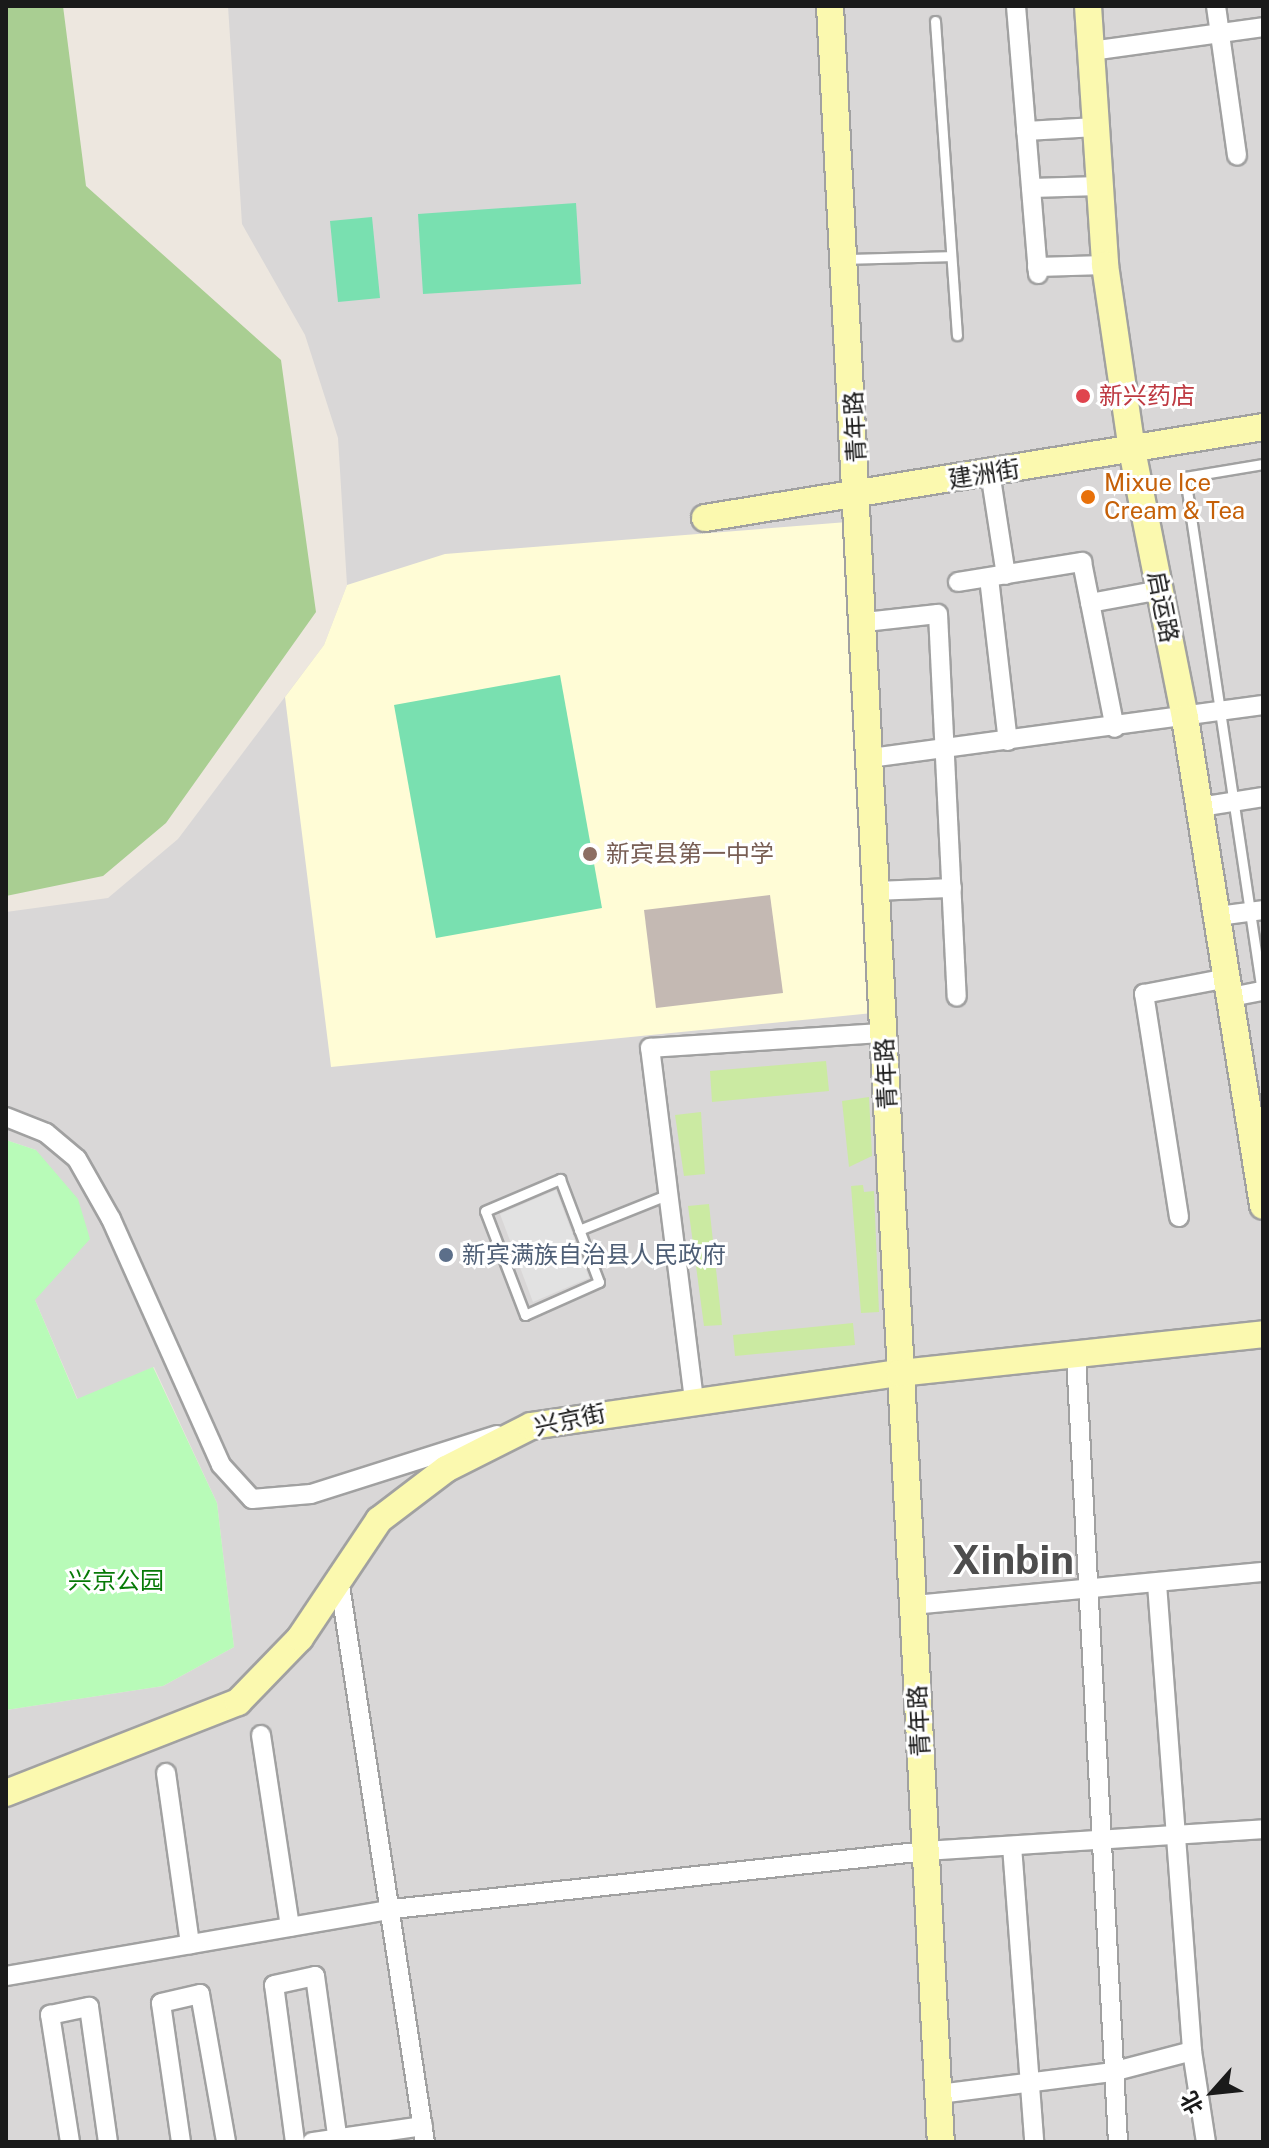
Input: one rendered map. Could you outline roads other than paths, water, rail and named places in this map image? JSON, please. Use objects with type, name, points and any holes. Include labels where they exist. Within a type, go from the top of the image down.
[{"type":"street","name":"青年路","points":[[830,6],[859,495],[900,1373],[941,2142]]},
{"type":"street","points":[[1016,6],[1038,270],[1105,265]]},
{"type":"street","name":"启运路","points":[[1088,6],[1105,265],[1132,450],[1185,718],[1263,1206]]},
{"type":"street","points":[[1216,6],[1237,156]]},
{"type":"street","points":[[1091,51],[1263,27]]},
{"type":"street","points":[[1026,131],[1096,127]]},
{"type":"street","points":[[1031,188],[1100,186]]},
{"type":"street","name":"建洲街","points":[[705,518],[1263,427]]},
{"type":"street","points":[[990,472],[1008,741]]},
{"type":"street","points":[[958,582],[1082,562],[1115,728]]},
{"type":"street","points":[[1090,603],[1160,590]]},
{"type":"street","points":[[865,622],[938,614],[957,997]]},
{"type":"street","points":[[871,758],[1115,728],[1263,705]]},
{"type":"street","points":[[1200,807],[1263,797]]},
{"type":"street","points":[[877,891],[952,888]]},
{"type":"street","points":[[1218,916],[1256,910]]},
{"type":"street","points":[[1179,1217],[1144,994],[1229,987],[1263,994]]},
{"type":"street","points":[[694,1400],[650,1048],[884,1033]]},
{"type":"street","points":[[6,1117],[46,1133],[77,1159],[111,1219],[221,1465],[252,1499],[311,1494],[426,1453],[531,1426]]},
{"type":"street","name":"兴京街","points":[[6,1793],[238,1702],[300,1638],[379,1520],[446,1469],[531,1426],[694,1400],[900,1373],[1076,1357],[1263,1334]]},
{"type":"street","points":[[1076,1357],[1107,1841],[1112,2072],[1118,2142]]},
{"type":"street","points":[[913,1605],[1091,1592],[1263,1572]]},
{"type":"street","points":[[312,2142],[424,2134],[393,1909],[339,1579]]},
{"type":"street","points":[[1157,1584],[1179,1837],[1192,2051],[1206,2142]]},
{"type":"street","points":[[261,1735],[290,1927]]},
{"type":"street","points":[[166,1773],[190,1944]]},
{"type":"street","points":[[6,1976],[393,1909],[926,1851],[1179,1837],[1263,1829]]},
{"type":"street","points":[[1012,1846],[1034,2142]]},
{"type":"street","points":[[295,2142],[274,1985],[315,1976],[337,2140]]},
{"type":"street","points":[[181,2142],[161,2003],[200,1994],[226,2142]]},
{"type":"street","points":[[70,2142],[50,2015],[89,2007],[108,2142]]},
{"type":"street","points":[[939,2094],[1112,2072],[1192,2051]]},
{"type":"lane","points":[[935,21],[957,335]]},
{"type":"lane","points":[[845,259],[951,256]]},
{"type":"lane","points":[[1263,464],[1185,477],[1232,802],[1256,910],[1263,994]]},
{"type":"lane","points":[[560,1179],[579,1230],[599,1282],[525,1315],[485,1211],[560,1179]]},
{"type":"lane","points":[[579,1230],[669,1194]]},
{"type":"place","name":"新兴药店","points":[[1083,396]]},
{"type":"place","name":"Mixue Ice Cream & Tea","points":[[1088,497]]},
{"type":"place","name":"新宾县第一中学","points":[[590,854]]},
{"type":"place","name":"新宾满族自治县人民政府","points":[[446,1255]]},
{"type":"district","name":"Xinbin","points":[[1013,1560]]},
{"type":"park label","name":"兴京公园","points":[[116,1581]]}]
